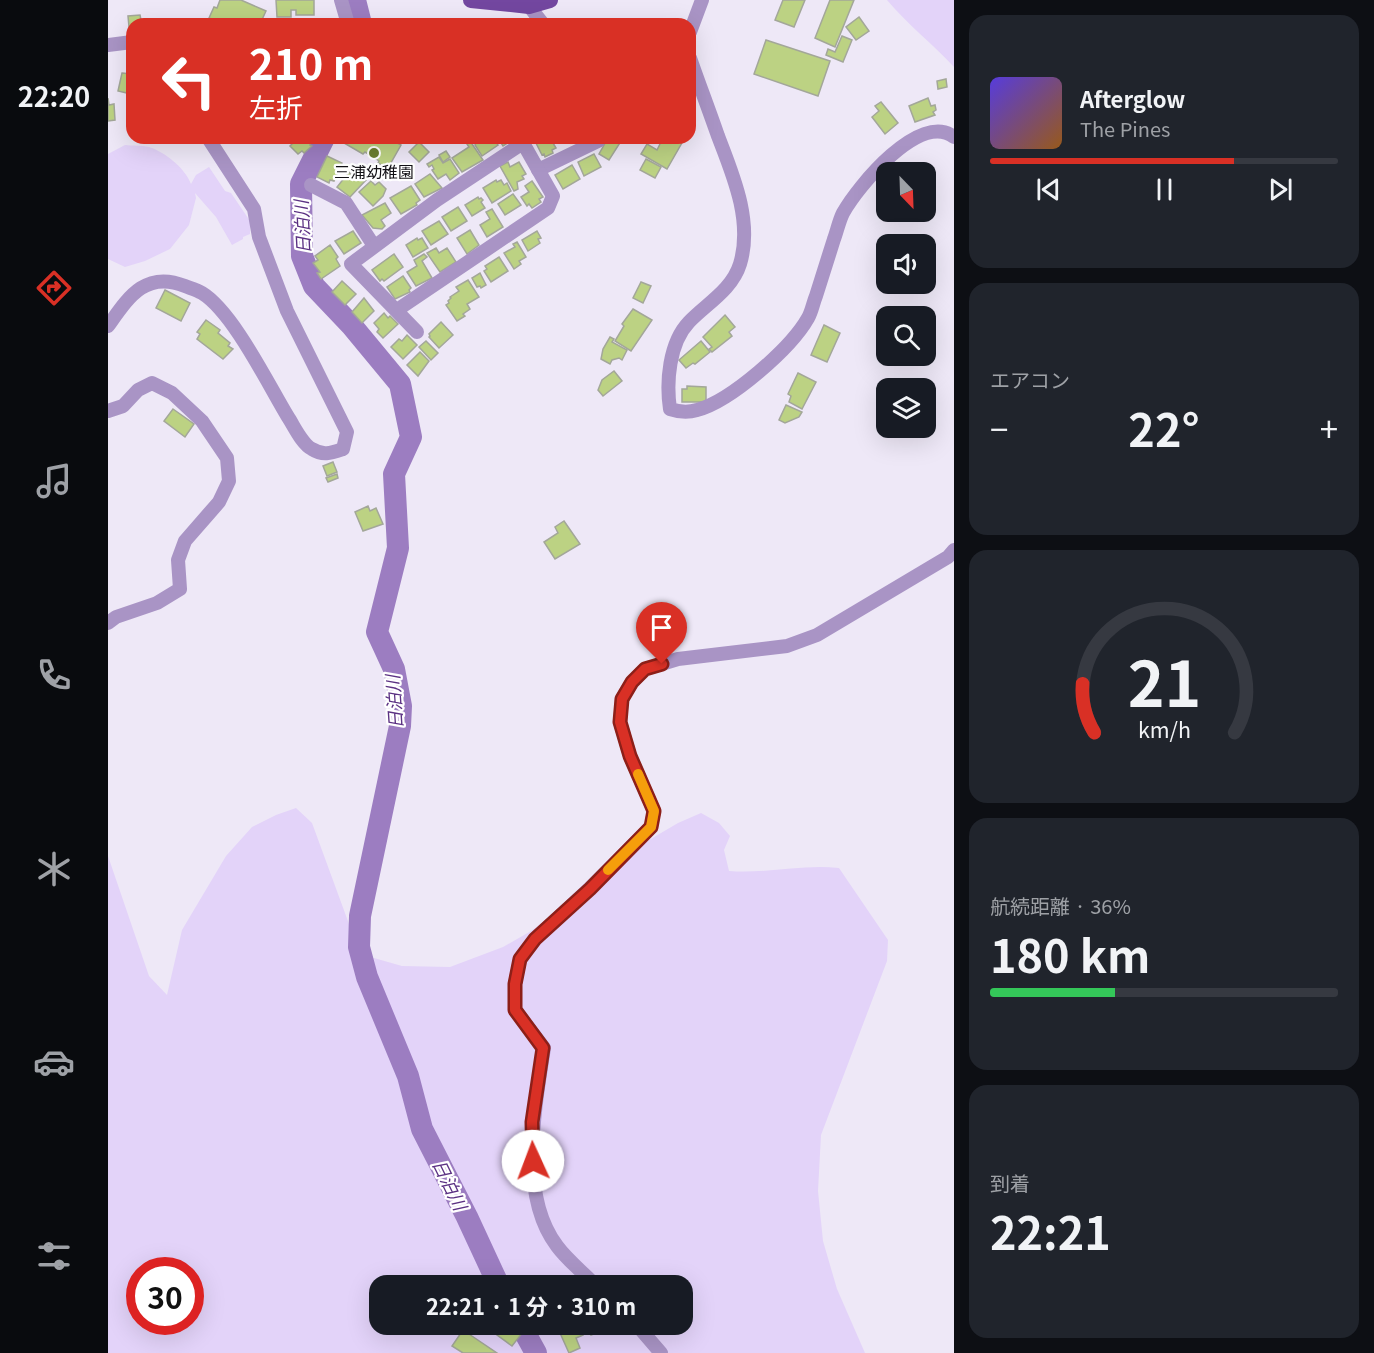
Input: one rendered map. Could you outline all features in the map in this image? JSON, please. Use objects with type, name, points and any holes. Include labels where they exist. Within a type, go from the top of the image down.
[{"type":"main road","points":[[471,0],[529,6],[550,0]]},
{"type":"street","points":[[341,0],[346,18]]},
{"type":"street","points":[[695,18],[702,0]]},
{"type":"street","points":[[529,6],[538,18]]},
{"type":"street","points":[[108,45],[126,43]]},
{"type":"street","points":[[696,74],[739,192],[744,235],[740,265],[726,287],[687,323],[677,342],[670,370],[669,402],[670,409],[679,412],[697,410],[744,385],[796,335],[809,316],[843,214],[859,190],[883,165],[908,142],[930,131],[949,133],[954,137]]},
{"type":"street","points":[[108,326],[141,286],[158,282],[180,284],[202,293],[221,310],[243,341],[310,449],[327,455],[342,449],[347,432],[287,311],[259,237],[254,208],[212,144]]},
{"type":"street","points":[[417,332],[351,264],[437,200],[522,144]]},
{"type":"street","points":[[397,310],[548,208],[553,196],[525,144]]},
{"type":"street","points":[[538,170],[592,144]]},
{"type":"street","points":[[311,185],[321,197],[346,203],[375,246]]},
{"type":"street","points":[[108,411],[123,406],[138,390],[152,382],[172,393],[202,421],[227,458],[229,481],[219,502],[185,541],[178,560],[180,589],[157,603],[116,617],[108,623]]},
{"type":"street","points":[[585,1275],[557,1246],[546,1227],[535,1193],[532,1122],[543,1048],[515,1010],[515,984],[520,959],[535,939],[590,889],[651,827],[654,811],[630,756],[620,722],[622,699],[632,682],[645,669],[678,659],[787,646],[817,634],[948,557],[954,550]]},
{"type":"street","points":[[645,1335],[661,1353]]},
{"type":"shaded area","points":[[887,0],[954,0],[954,67],[903,17]]},
{"type":"shaded area","points":[[125,145],[149,147],[161,153],[174,161],[191,184],[196,175],[209,167],[250,221],[250,234],[232,245],[216,217],[195,193],[196,198],[189,225],[170,249],[145,261],[125,267],[108,259],[108,154]]},
{"type":"shaded area","points":[[296,808],[312,823],[360,954],[402,966],[450,967],[503,947],[531,931],[584,892],[644,843],[678,823],[701,813],[719,823],[730,836],[724,850],[729,871],[839,868],[888,940],[887,961],[821,1135],[818,1191],[823,1241],[837,1289],[865,1353],[108,1353],[108,856],[149,976],[167,995],[182,930],[226,856],[252,827]]},
{"type":"building","points":[[220,0],[241,0],[266,11],[263,18],[209,18],[214,7],[217,8]]},
{"type":"building","points":[[276,0],[314,0],[314,15],[296,15],[296,10],[291,10],[291,17],[277,17]]},
{"type":"building","points":[[783,0],[805,0],[794,27],[775,20]]},
{"type":"building","points":[[830,0],[854,0],[835,47],[815,38]]},
{"type":"building","points":[[140,15],[141,18],[128,18],[128,16]]},
{"type":"building","points":[[859,17],[869,31],[856,40],[846,27]]},
{"type":"building","points":[[842,36],[852,40],[843,62],[826,55],[828,49],[835,52]]},
{"type":"building","points":[[766,40],[830,61],[818,96],[754,74]]},
{"type":"building","points":[[122,73],[126,73],[126,93],[118,91]]},
{"type":"building","points":[[946,79],[947,87],[938,89],[937,81]]},
{"type":"building","points":[[108,98],[109,105],[114,104],[115,120],[108,121]]},
{"type":"building","points":[[928,98],[931,106],[935,105],[936,110],[933,112],[935,115],[915,122],[909,106]]},
{"type":"building","points":[[881,102],[898,123],[885,134],[872,117],[879,111],[875,106]]},
{"type":"building","points":[[311,144],[312,146],[304,153],[302,151],[298,154],[290,146]]},
{"type":"building","points":[[346,144],[401,145],[388,168],[365,152],[363,154]]},
{"type":"building","points":[[417,144],[421,144],[429,152],[419,162],[409,152]]},
{"type":"building","points":[[467,144],[472,144],[483,160],[462,172],[452,158],[469,147]]},
{"type":"building","points":[[497,144],[498,145],[482,156],[475,145]]},
{"type":"building","points":[[536,144],[554,144],[556,148],[552,150],[553,153],[545,157],[544,154],[542,155]]},
{"type":"building","points":[[605,144],[619,144],[609,160],[599,154]]},
{"type":"building","points":[[647,144],[657,150],[660,144],[681,144],[667,169],[641,154]]},
{"type":"building","points":[[446,151],[450,157],[443,162],[439,155]]},
{"type":"building","points":[[594,154],[601,167],[584,176],[578,162]]},
{"type":"building","points":[[327,156],[342,163],[334,181],[330,180],[329,183],[317,177]]},
{"type":"building","points":[[439,157],[443,163],[450,159],[459,173],[450,180],[446,174],[438,179],[432,170],[434,169],[432,165],[429,167],[427,164]]},
{"type":"building","points":[[646,159],[661,167],[655,178],[640,170]]},
{"type":"building","points":[[508,162],[510,167],[519,162],[526,174],[522,176],[524,179],[517,182],[518,189],[514,191],[500,166]]},
{"type":"building","points":[[572,165],[580,179],[563,189],[555,175]]},
{"type":"building","points":[[356,170],[366,180],[350,197],[337,187],[349,172],[351,175]]},
{"type":"building","points":[[430,174],[442,188],[424,197],[415,184]]},
{"type":"building","points":[[496,180],[497,182],[501,180],[504,185],[507,183],[511,191],[492,203],[483,188]]},
{"type":"building","points":[[371,181],[375,185],[379,182],[386,189],[383,196],[373,206],[359,192]]},
{"type":"building","points":[[532,181],[543,197],[539,199],[541,202],[532,208],[529,204],[527,206],[521,197],[529,192],[525,186]]},
{"type":"building","points":[[411,186],[420,200],[416,203],[417,205],[401,214],[390,198]]},
{"type":"building","points":[[513,194],[521,205],[505,215],[498,204]]},
{"type":"building","points":[[478,197],[483,200],[481,202],[485,208],[472,216],[465,205]]},
{"type":"building","points":[[385,203],[391,213],[381,220],[385,226],[382,229],[373,228],[362,215]]},
{"type":"building","points":[[458,207],[467,221],[451,231],[442,217]]},
{"type":"building","points":[[492,209],[503,227],[487,237],[480,225],[490,219],[486,212]]},
{"type":"building","points":[[439,221],[448,234],[431,245],[422,231]]},
{"type":"building","points":[[470,230],[479,245],[467,254],[457,238]]},
{"type":"building","points":[[353,231],[361,243],[344,254],[335,241]]},
{"type":"building","points":[[537,231],[541,238],[538,239],[540,243],[528,251],[522,240]]},
{"type":"building","points":[[417,238],[418,240],[422,238],[428,248],[413,257],[406,245]]},
{"type":"building","points":[[517,242],[526,257],[519,261],[521,264],[514,269],[504,253],[515,247],[513,244]]},
{"type":"building","points":[[330,245],[338,257],[336,259],[340,266],[321,279],[317,273],[320,272],[313,263],[318,260],[315,256]]},
{"type":"building","points":[[436,248],[439,253],[447,248],[456,262],[440,272],[427,253]]},
{"type":"building","points":[[394,254],[403,267],[384,281],[382,279],[380,281],[372,270]]},
{"type":"building","points":[[424,254],[427,257],[422,261],[432,278],[416,286],[407,272],[417,266],[414,260]]},
{"type":"building","points":[[499,257],[508,271],[491,282],[484,271],[487,269],[485,266]]},
{"type":"building","points":[[480,273],[486,285],[481,288],[477,287],[472,278]]},
{"type":"building","points":[[403,276],[411,288],[410,292],[395,299],[387,287]]},
{"type":"building","points":[[468,280],[479,297],[467,304],[470,309],[457,321],[446,305],[450,297],[459,291],[456,287]]},
{"type":"building","points":[[342,281],[356,294],[345,305],[332,292]]},
{"type":"building","points":[[641,282],[651,286],[643,303],[633,298]]},
{"type":"building","points":[[165,290],[190,303],[181,321],[156,308]]},
{"type":"building","points":[[364,298],[374,311],[362,323],[352,312]]},
{"type":"building","points":[[633,309],[652,320],[631,351],[615,341],[624,326],[622,324]]},
{"type":"building","points":[[384,313],[398,324],[383,338],[377,332],[379,329],[374,323]]},
{"type":"building","points":[[725,315],[735,327],[729,332],[732,336],[712,352],[709,349],[712,347],[703,337]]},
{"type":"building","points":[[206,320],[220,330],[218,333],[230,343],[228,346],[233,349],[223,359],[197,339],[200,334],[197,332]]},
{"type":"building","points":[[441,322],[453,335],[439,348],[429,334]]},
{"type":"building","points":[[824,325],[840,333],[827,362],[811,355]]},
{"type":"building","points":[[407,335],[417,345],[403,359],[391,347]]},
{"type":"building","points":[[610,337],[614,339],[612,342],[627,350],[622,360],[619,358],[612,360],[610,364],[601,359],[603,349]]},
{"type":"building","points":[[426,341],[438,353],[431,360],[419,347]]},
{"type":"building","points":[[701,341],[710,352],[686,368],[679,360]]},
{"type":"building","points":[[420,352],[429,361],[418,376],[407,365]]},
{"type":"building","points":[[614,371],[622,381],[603,396],[598,390],[602,380]]},
{"type":"building","points":[[798,373],[816,382],[802,409],[789,402],[791,396],[788,394]]},
{"type":"building","points":[[687,386],[706,387],[706,402],[682,402],[682,389],[687,389]]},
{"type":"building","points":[[786,405],[802,412],[799,417],[785,423],[779,420]]},
{"type":"building","points":[[173,409],[194,424],[185,437],[164,421]]},
{"type":"building","points":[[333,462],[337,472],[327,476],[323,466]]},
{"type":"building","points":[[337,474],[338,478],[328,482],[326,478]]},
{"type":"building","points":[[368,506],[370,511],[376,508],[383,524],[363,531],[355,512]]},
{"type":"building","points":[[564,521],[580,544],[555,559],[544,542],[558,533],[555,527]]},
{"type":"building","points":[[460,1335],[470,1335],[497,1353],[463,1353],[452,1346]]},
{"type":"building","points":[[497,1335],[521,1335],[512,1346]]},
{"type":"building","points":[[561,1335],[583,1335],[576,1338],[580,1348],[569,1353]]},
{"type":"waterway","name":"日泊川","points":[[355,0],[360,18]]},
{"type":"waterway","name":"日泊川","points":[[321,144],[301,184],[302,256],[314,286],[352,326],[400,384],[411,437],[394,474],[398,548],[377,632],[394,669],[401,706],[400,726],[360,916],[359,947],[367,977],[408,1076],[422,1129],[494,1275]]},
{"type":"waterway","name":"日泊川","points":[[526,1335],[536,1353]]},
{"type":"slow traffic","points":[[608,870],[651,827],[654,811],[638,774]]},
{"type":"place","name":"三浦幼稚園","points":[[374,153]]},
{"type":"route","points":[[533,1161],[532,1122],[543,1048],[515,1010],[515,984],[520,959],[535,939],[590,889],[651,827],[654,811],[630,756],[620,722],[622,699],[632,682],[645,669],[662,664]]}]
